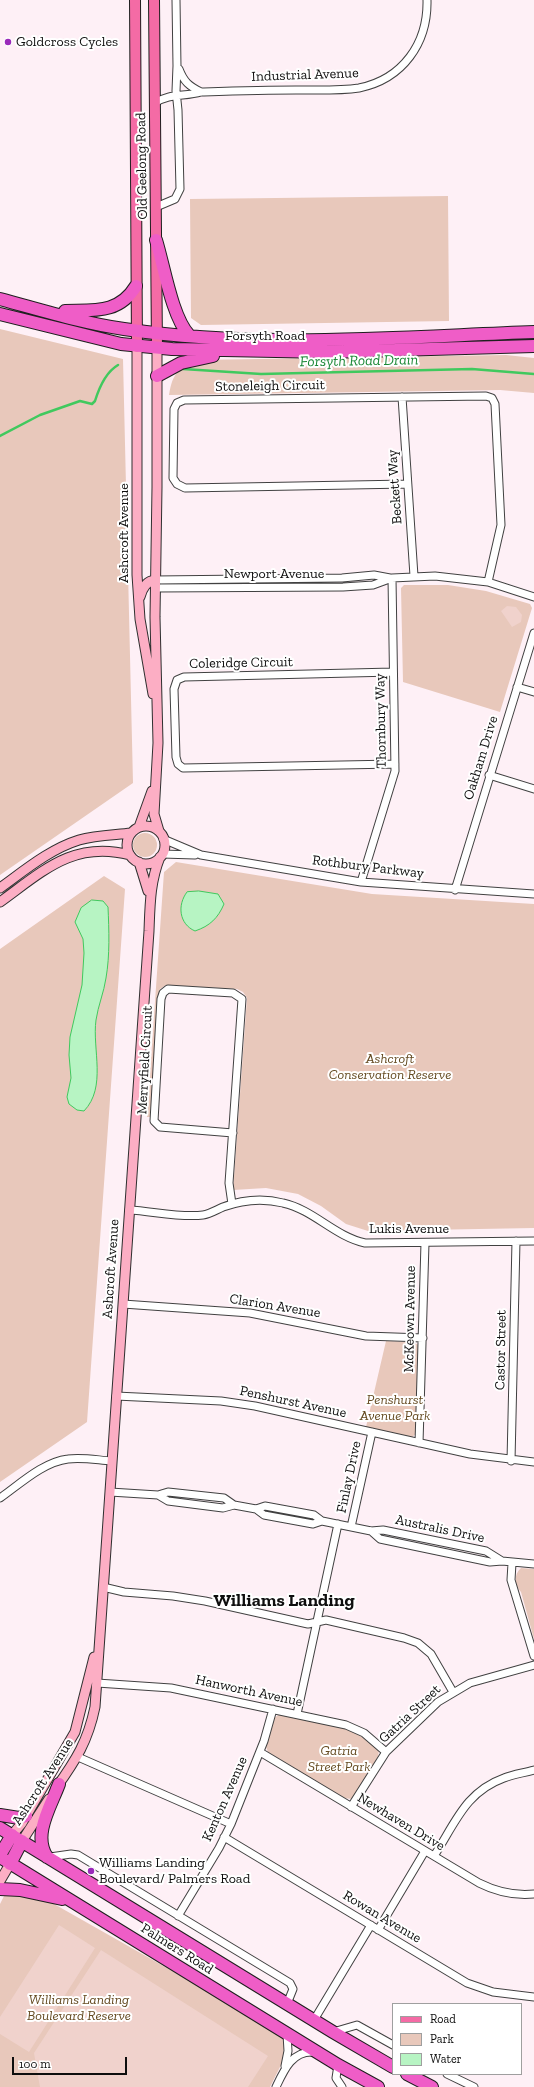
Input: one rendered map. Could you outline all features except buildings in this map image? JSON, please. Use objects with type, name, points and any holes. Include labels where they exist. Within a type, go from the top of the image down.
[{"type":"highway","points":[[156,240],[177,313],[181,324],[189,336]]},
{"type":"highway","points":[[48,312],[98,310],[109,308],[124,302],[129,298],[136,286]]},
{"type":"highway","name":"Forsyth Road","points":[[0,300],[137,331],[224,339],[314,340],[534,332]]},
{"type":"highway","name":"Forsyth Road","points":[[0,314],[84,336],[136,347],[328,352],[534,346]]},
{"type":"highway","points":[[157,376],[174,365],[197,358],[254,351]]},
{"type":"highway","points":[[47,1857],[42,1846],[43,1828],[60,1784]]},
{"type":"highway","points":[[0,1815],[19,1818],[26,1816]]},
{"type":"highway","name":"Palmers Road","points":[[0,1828],[333,2032],[392,2066]]},
{"type":"highway","points":[[3,1859],[17,1838]]},
{"type":"highway","name":"Palmers Road","points":[[3,1859],[287,2034],[378,2087]]},
{"type":"highway","points":[[0,1889],[20,1890],[72,1902]]},
{"type":"highway","points":[[409,2075],[432,2087]]},
{"type":"main road","name":"Old Geelong Road","points":[[135,0],[136,347]]},
{"type":"main road","name":"Old Geelong Road","points":[[154,0],[157,348]]},
{"type":"main road","name":"Ashcroft Avenue","points":[[136,347],[137,575],[146,655],[157,717]]},
{"type":"main road","name":"Ashcroft Avenue","points":[[157,348],[155,584],[157,717],[154,814],[161,835]]},
{"type":"main road","points":[[139,603],[144,587],[150,581],[155,584]]},
{"type":"main road","name":"Ashcroft Avenue","points":[[139,827],[156,779]]},
{"type":"main road","points":[[0,888],[45,856],[68,844],[94,837],[131,833],[139,827],[151,827],[161,835],[164,847],[161,856],[150,863],[139,862],[130,855],[107,850],[78,854],[53,865],[0,902]]},
{"type":"main road","points":[[130,855],[127,844],[131,833]]},
{"type":"main road","name":"Ashcroft Avenue","points":[[17,1838],[60,1784],[78,1757],[91,1727],[97,1683],[98,1642],[110,1492],[149,931],[150,898],[153,873],[161,856]]},
{"type":"main road","name":"Ashcroft Avenue","points":[[139,862],[144,873],[150,898]]},
{"type":"main road","name":"Ashcroft Avenue","points":[[17,1838],[26,1816],[75,1732],[98,1642]]},
{"type":"main road","points":[[0,1881],[3,1859]]},
{"type":"street","points":[[156,207],[175,199],[179,192],[178,110],[176,95],[176,0]]},
{"type":"street","name":"Industrial Avenue","points":[[155,103],[168,96],[191,95],[201,92],[346,89],[358,88],[381,81],[402,66],[416,49],[425,28],[427,0]]},
{"type":"street","points":[[177,66],[186,83],[201,92]]},
{"type":"street","name":"Beckett Way","points":[[402,396],[414,576]]},
{"type":"street","name":"Stoneleigh Circuit","points":[[408,484],[185,488],[177,484],[173,478],[174,409],[180,401],[402,396],[486,396],[494,401],[501,524],[488,582]]},
{"type":"street","name":"Newport Avenue","points":[[155,584],[374,576],[392,578],[435,576],[488,582],[534,597]]},
{"type":"street","points":[[342,578],[343,587]]},
{"type":"street","name":"Newport Avenue","points":[[155,584],[343,587],[373,585],[392,578]]},
{"type":"street","name":"Thornbury Way","points":[[361,882],[394,776],[392,578]]},
{"type":"street","name":"Oakham Drive","points":[[455,890],[489,775],[534,633]]},
{"type":"street","name":"Coleridge Circuit","points":[[393,672],[184,677],[177,680],[174,689],[176,757],[178,764],[183,768],[395,764]]},
{"type":"street","points":[[517,687],[534,692]]},
{"type":"street","points":[[489,775],[534,789]]},
{"type":"street","name":"Rothbury Parkway","points":[[161,835],[201,855]]},
{"type":"street","name":"Rothbury Parkway","points":[[161,856],[201,855],[361,882],[455,890],[534,894]]},
{"type":"street","name":"Merryfield Circuit","points":[[232,1204],[229,1183],[233,1133],[242,999],[233,993],[168,989],[163,993],[161,999],[154,1121],[156,1125],[163,1128],[233,1133]]},
{"type":"street","name":"Lukis Avenue","points":[[129,1210],[198,1215],[207,1214],[232,1204],[249,1200],[265,1200],[291,1205],[308,1212],[340,1234],[365,1243],[534,1241]]},
{"type":"street","name":"Castor Street","points":[[511,1461],[516,1241]]},
{"type":"street","name":"McKeown Avenue","points":[[419,1443],[425,1243]]},
{"type":"street","name":"Clarion Avenue","points":[[123,1304],[250,1313],[366,1336],[423,1338]]},
{"type":"street","name":"Penshurst Avenue","points":[[116,1396],[221,1401],[255,1406],[419,1443],[511,1461],[534,1462]]},
{"type":"street","name":"Finlay Drive","points":[[351,1527],[372,1432]]},
{"type":"street","points":[[0,1498],[56,1462],[75,1458],[112,1461]]},
{"type":"street","name":"Australis Drive","points":[[110,1492],[158,1495],[168,1501],[223,1508],[234,1505],[256,1509],[264,1515],[285,1519],[313,1524],[322,1521],[338,1524],[371,1532],[380,1538],[398,1543],[490,1562],[502,1561],[534,1564]]},
{"type":"street","name":"Finlay Drive","points":[[297,1714],[338,1524]]},
{"type":"street","points":[[512,1563],[511,1580],[534,1656]]},
{"type":"street","points":[[103,1587],[124,1592],[188,1598],[308,1624],[326,1620],[398,1637],[418,1643],[434,1659],[453,1692]]},
{"type":"street","points":[[102,1597],[124,1592]]},
{"type":"street","name":"Gatria Street","points":[[351,1807],[386,1752],[430,1709],[453,1692],[470,1684],[534,1665]]},
{"type":"street","name":"Hanworth Avenue","points":[[97,1683],[171,1688],[297,1714],[353,1728],[368,1736],[386,1752]]},
{"type":"street","name":"Kenton Avenue","points":[[178,1916],[230,1824],[260,1752],[273,1709]]},
{"type":"street","name":"Newhaven Drive","points":[[260,1752],[479,1883],[494,1890],[512,1894],[534,1894]]},
{"type":"street","points":[[78,1757],[230,1824]]},
{"type":"street","points":[[434,1856],[458,1815],[470,1799],[487,1786],[504,1778],[534,1770]]},
{"type":"street","name":"Rowan Avenue","points":[[224,1837],[378,1930],[476,1986],[504,1994],[534,1997]]},
{"type":"street","points":[[378,1930],[425,1850]]},
{"type":"street","name":"Palmers Road","points":[[47,1857],[71,1854],[78,1855],[290,1983],[293,1989],[287,2004]]},
{"type":"street","points":[[314,2020],[371,1925]]},
{"type":"street","points":[[333,2032],[358,2025],[392,2044]]},
{"type":"street","points":[[282,2076],[287,2058],[287,2034]]},
{"type":"street","points":[[276,2087],[296,2056],[305,2052],[317,2052]]},
{"type":"street","points":[[338,2065],[336,2078],[342,2087]]},
{"type":"street","points":[[449,2075],[474,2087]]},
{"type":"green space","points":[[448,196],[449,321],[201,325],[191,318],[190,199]]},
{"type":"green space","points":[[0,329],[123,359],[133,783],[0,875]]},
{"type":"green space","points":[[506,355],[534,358],[534,393],[500,390],[169,395],[172,381],[178,372],[198,360]]},
{"type":"green space","points":[[404,585],[448,585],[486,591],[530,604],[532,608],[500,712],[403,682],[401,588]]},
{"type":"green space","points":[[507,606],[516,607],[522,615],[521,622],[512,627],[501,611]]},
{"type":"green space","points":[[145,833],[153,837],[157,845],[153,853],[145,857],[137,853],[133,845],[137,837]]},
{"type":"green space","name":"Ashcroft Conservation Reserve","points":[[176,862],[372,894],[534,904],[534,1228],[368,1231],[346,1224],[321,1206],[298,1194],[266,1188],[233,1190],[247,998],[243,992],[237,989],[166,985],[160,989],[150,1117],[147,1117],[164,872]]},
{"type":"green space","points":[[104,876],[125,889],[87,1422],[0,1482],[0,949]]},
{"type":"green space","name":"Penshurst Avenue Park","points":[[386,1341],[412,1342],[419,1345],[416,1434],[412,1437],[366,1427]]},
{"type":"green space","points":[[521,1568],[534,1569],[534,1639],[521,1592],[516,1584],[516,1577]]},
{"type":"green space","name":"Gatria Street Park","points":[[280,1714],[354,1731],[379,1750],[378,1757],[352,1799],[343,1798],[268,1752],[266,1747],[274,1718]]},
{"type":"green space","name":"Williams Landing Boulevard Reserve","points":[[6,1892],[40,1896],[285,2035],[283,2061],[270,2087],[0,2087],[0,1904]]},
{"type":"green space","points":[[59,1925],[95,1948],[29,2052],[0,2034],[0,2017]]},
{"type":"green space","points":[[101,1950],[268,2056],[248,2087],[40,2087],[34,2053]]},
{"type":"water","points":[[199,891],[218,894],[224,904],[213,921],[205,927],[195,931],[186,924],[181,914],[181,908],[187,892]]},
{"type":"water","points":[[92,900],[103,901],[108,907],[109,951],[105,983],[96,1020],[97,1079],[95,1091],[91,1101],[84,1111],[77,1110],[69,1104],[67,1097],[71,1078],[69,1055],[70,1037],[82,985],[84,953],[83,939],[75,922],[81,908]]},
{"type":"waterway","name":"Forsyth Road Drain","points":[[0,436],[40,415],[80,401],[92,404],[95,401],[107,376],[118,365]]},
{"type":"waterway","name":"Forsyth Road Drain","points":[[183,369],[261,374],[472,369],[534,374]]},
{"type":"place","name":"Goldcross Cycles","points":[[8,42]]},
{"type":"place","name":"Williams Landing Boulevard/ Palmers Road","points":[[91,1871]]},
{"type":"district","name":"Williams Landing","points":[[284,1601]]}]
